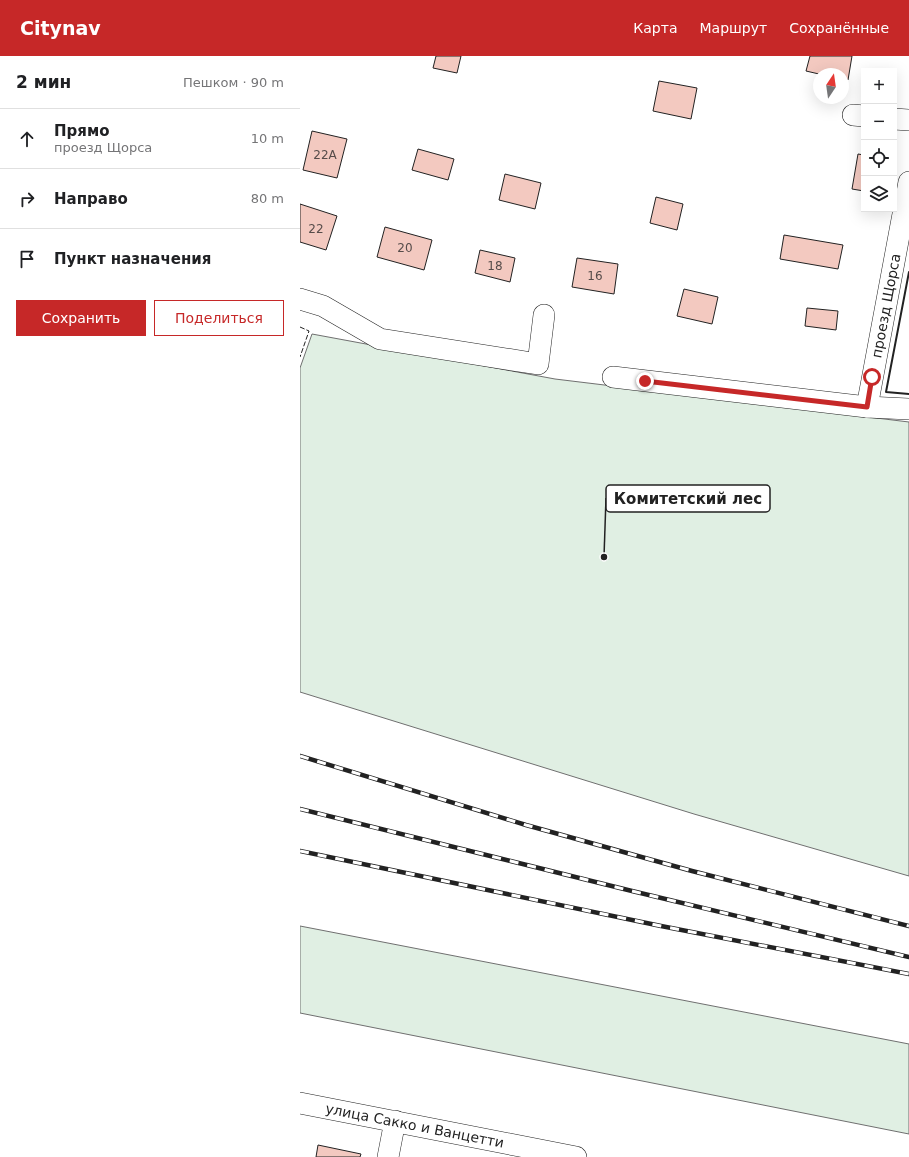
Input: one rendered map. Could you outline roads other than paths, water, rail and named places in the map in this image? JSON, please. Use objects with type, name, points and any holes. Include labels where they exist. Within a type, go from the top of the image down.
[{"type":"street","points":[[897,119],[909,120]]},
{"type":"street","name":"проезд Щорса","points":[[867,407],[909,182]]},
{"type":"street","points":[[300,298],[323,306],[380,339],[538,364],[544,315]]},
{"type":"street","points":[[613,377],[867,407],[909,409]]},
{"type":"street","name":"улица Сакко и Ванцетти","points":[[300,1103],[576,1157]]},
{"type":"street","points":[[388,1157],[395,1121]]},
{"type":"railway","points":[[300,756],[526,825],[692,871],[909,926]]},
{"type":"railway","points":[[300,809],[632,891],[909,957]]},
{"type":"railway","points":[[300,851],[661,926],[909,974]]},
{"type":"place","name":"Комитетский лес","points":[[604,557]]}]
